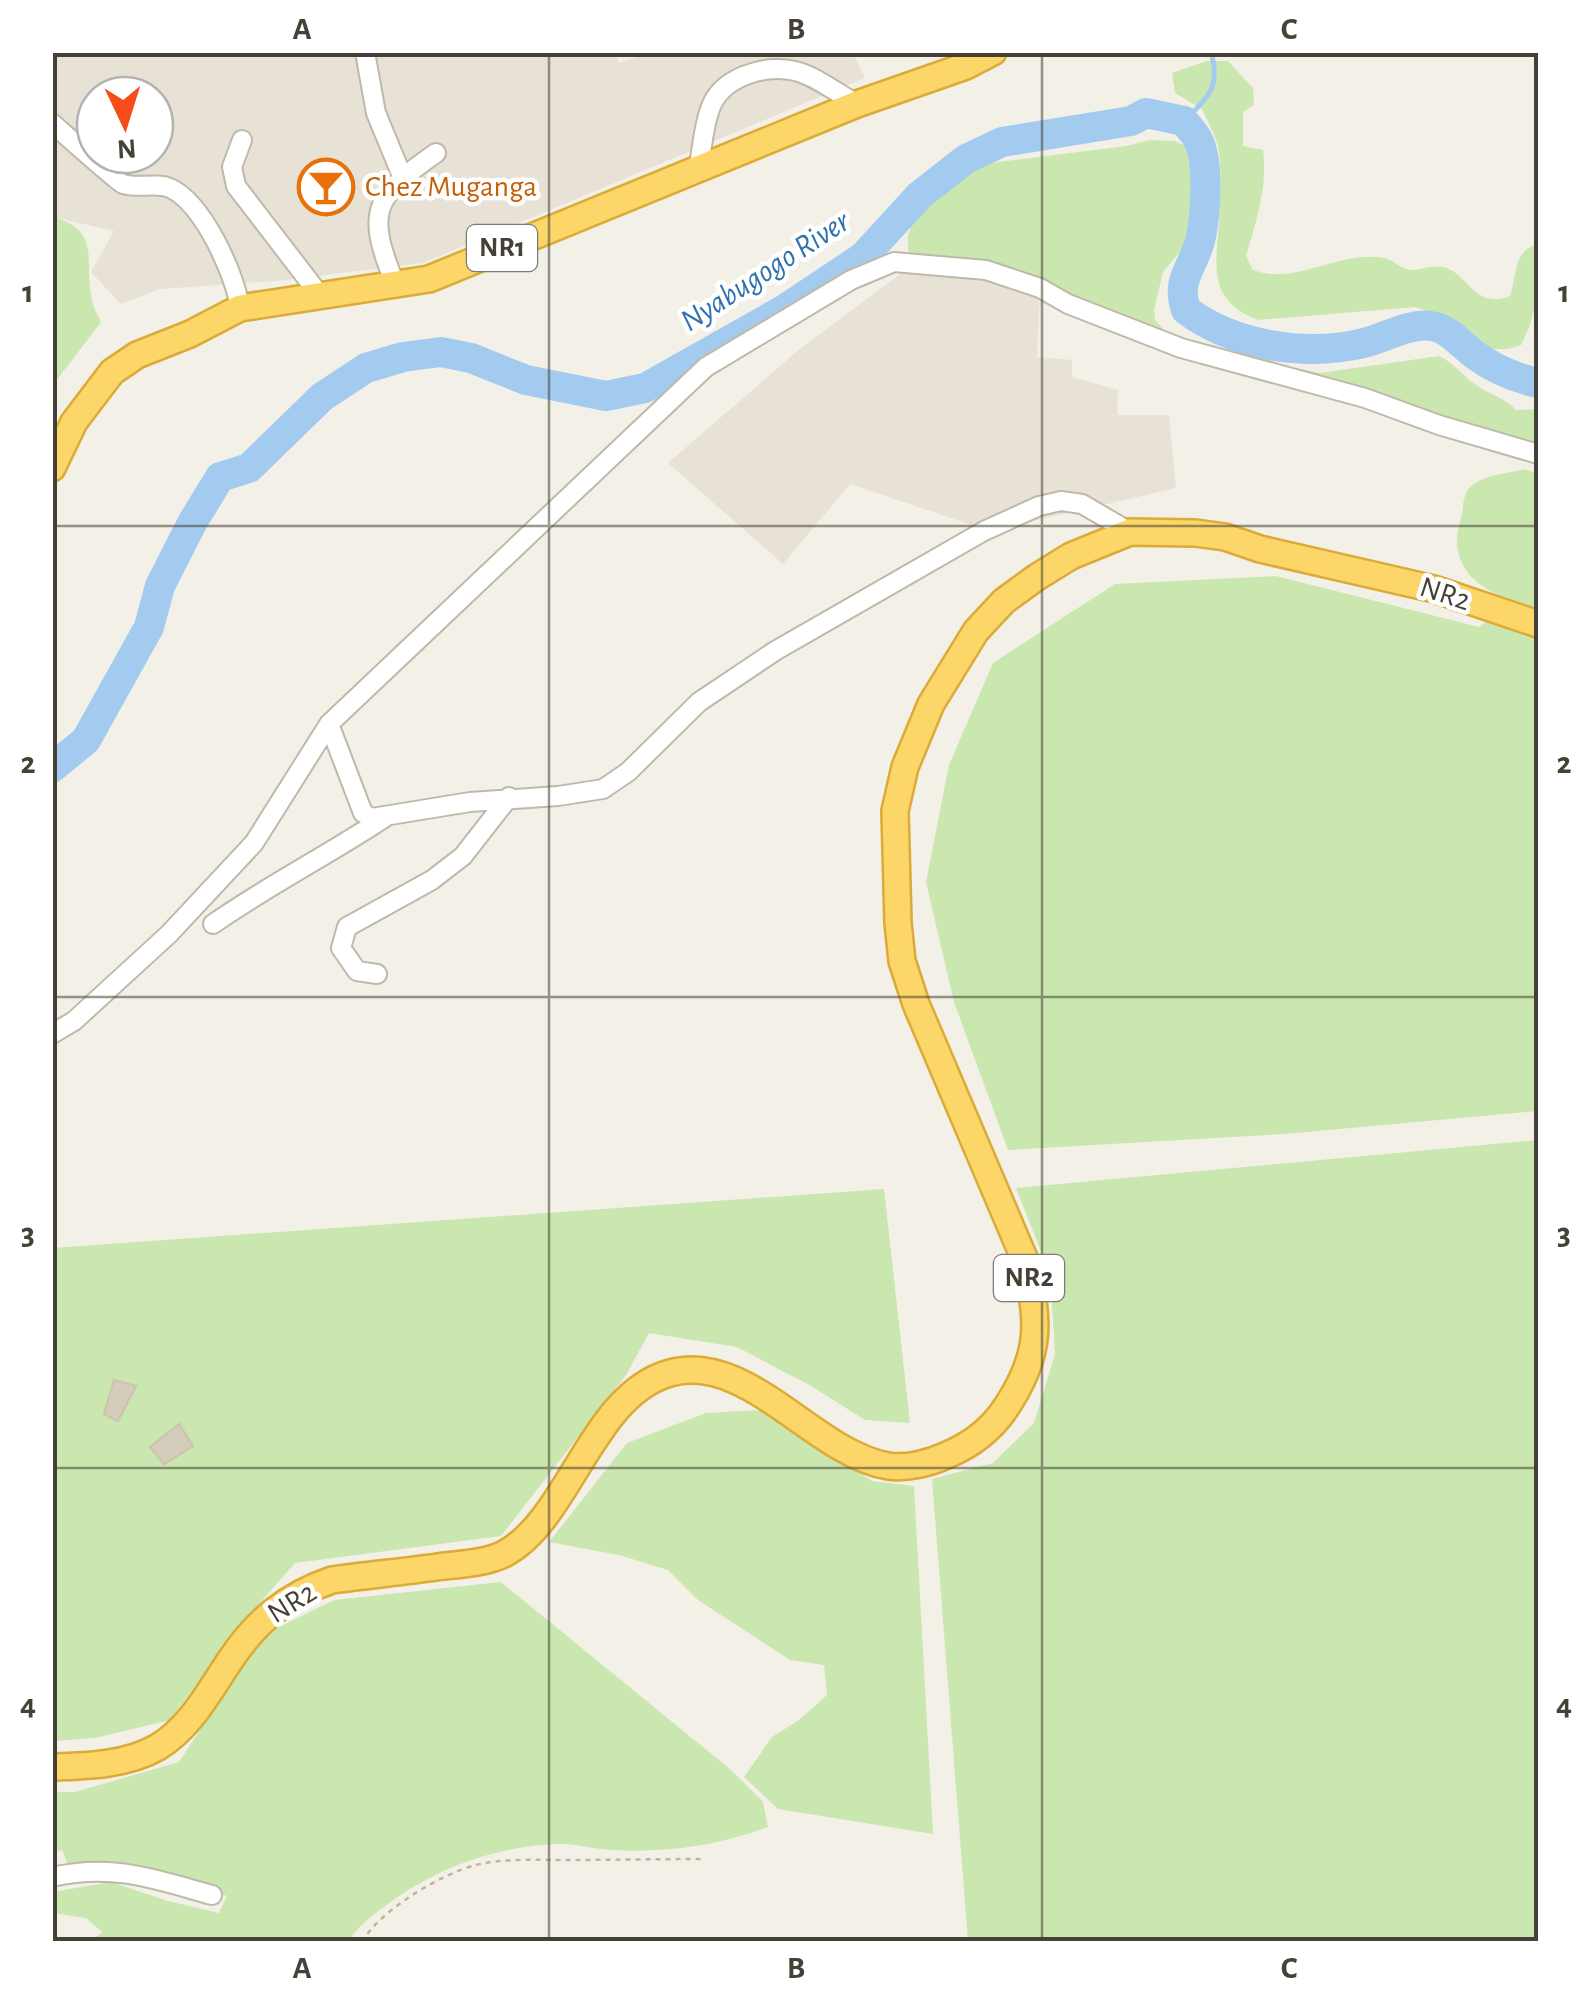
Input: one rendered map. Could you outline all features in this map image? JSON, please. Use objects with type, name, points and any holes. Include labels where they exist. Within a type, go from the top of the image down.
[{"type":"highway","name":"NR1","points":[[52,468],[74,422],[112,372],[137,355],[240,308],[429,279],[857,104],[966,66],[992,52]]},
{"type":"highway","name":"NR2","points":[[52,1768],[116,1762],[156,1748],[199,1710],[256,1626],[293,1596],[332,1580],[475,1563],[503,1554],[521,1541],[548,1509],[624,1402],[651,1381],[669,1373],[708,1369],[757,1391],[809,1428],[852,1452],[887,1466],[934,1461],[981,1437],[995,1424],[1026,1377],[1033,1355],[1036,1321],[1032,1290],[1024,1258],[948,1084],[902,961],[895,811],[905,766],[930,704],[976,631],[1004,601],[1071,556],[1130,532],[1195,533],[1226,537],[1260,549],[1434,589],[1538,624]]},
{"type":"street","points":[[364,52],[376,113],[402,176]]},
{"type":"street","points":[[698,170],[710,108],[722,90],[741,76],[776,70],[797,72],[857,104]]},
{"type":"street","points":[[52,123],[121,184],[171,188],[189,204],[217,246],[238,292],[240,308]]},
{"type":"street","points":[[242,140],[232,167],[236,186],[322,298]]},
{"type":"street","points":[[396,286],[380,247],[376,219],[387,192],[402,176],[436,153]]},
{"type":"street","points":[[52,1034],[74,1022],[170,934],[254,842],[329,724],[706,367],[851,280],[894,262],[986,270],[1040,288],[1068,304],[1181,348],[1365,398],[1538,454]]},
{"type":"street","points":[[329,724],[363,813],[372,818],[509,797],[586,792],[615,782],[699,702],[775,651],[1010,518],[1061,500],[1082,504],[1130,532]]},
{"type":"street","points":[[377,974],[357,971],[341,948],[347,927],[432,880],[463,856],[509,797]]},
{"type":"street","points":[[214,924],[258,893],[384,818]]},
{"type":"street","points":[[52,1878],[106,1870],[129,1872],[212,1895]]},
{"type":"path","points":[[362,1942],[374,1925],[406,1900],[480,1864],[702,1859]]},
{"type":"shaded area","points":[[614,52],[619,63],[651,52],[852,52],[865,78],[423,263],[275,281],[160,289],[121,304],[91,272],[114,231],[53,217],[52,53]]},
{"type":"shaded area","points":[[903,272],[980,274],[1040,291],[1037,357],[1072,360],[1072,377],[1118,390],[1117,415],[1169,415],[1176,488],[990,531],[850,484],[783,564],[668,463],[802,347]]},
{"type":"green space","points":[[1207,61],[1228,61],[1253,88],[1254,105],[1243,112],[1243,146],[1263,150],[1264,178],[1246,256],[1253,270],[1286,274],[1350,259],[1384,258],[1408,270],[1443,267],[1479,295],[1498,299],[1510,296],[1520,258],[1538,244],[1534,309],[1521,345],[1479,349],[1442,319],[1415,307],[1258,320],[1230,303],[1222,292],[1217,268],[1218,146],[1202,109],[1175,93],[1172,73]]},
{"type":"green space","points":[[1149,140],[1174,141],[1189,147],[1195,162],[1192,228],[1188,242],[1163,272],[1154,310],[1155,320],[1171,338],[1071,299],[917,260],[908,250],[908,235],[918,209],[931,195],[982,164]]},
{"type":"green space","points":[[53,217],[69,223],[85,239],[93,303],[101,322],[53,385]]},
{"type":"green space","points":[[1261,352],[1277,364],[1320,373],[1439,356],[1516,410],[1538,409],[1538,451],[1231,360]]},
{"type":"green space","points":[[1525,469],[1538,474],[1538,608],[1498,595],[1475,581],[1460,559],[1457,545],[1464,499],[1470,487],[1490,477]]},
{"type":"green space","points":[[1276,576],[1479,627],[1498,613],[1538,624],[1538,1111],[1284,1134],[1008,1150],[954,1002],[926,882],[949,765],[993,663],[1115,584]]},
{"type":"green space","points":[[1538,1140],[1538,1941],[968,1941],[932,1479],[993,1463],[1034,1423],[1055,1354],[1050,1274],[1016,1188]]},
{"type":"green space","points":[[884,1189],[910,1423],[865,1420],[737,1347],[649,1333],[626,1375],[501,1536],[295,1563],[242,1623],[170,1720],[95,1738],[53,1741],[53,1248]]},
{"type":"green space","points":[[760,1410],[872,1481],[914,1486],[933,1834],[778,1809],[744,1777],[772,1737],[827,1695],[824,1665],[790,1660],[698,1600],[668,1570],[619,1555],[549,1542],[627,1443],[706,1413]]},
{"type":"green space","points":[[501,1582],[731,1770],[763,1802],[768,1827],[730,1839],[671,1849],[611,1850],[557,1844],[494,1853],[417,1885],[371,1917],[348,1941],[92,1941],[102,1932],[86,1918],[53,1913],[53,1892],[111,1882],[219,1913],[227,1896],[174,1879],[69,1867],[62,1850],[53,1852],[53,1792],[75,1792],[179,1762],[215,1707],[232,1656],[334,1600]]},
{"type":"building","points":[[114,1380],[136,1386],[118,1421],[104,1414]]},
{"type":"building","points":[[179,1424],[193,1446],[164,1464],[150,1447]]},
{"type":"waterway","points":[[1184,121],[1210,91],[1214,75],[1211,52]]},
{"type":"waterway","name":"Nyabugogo River","points":[[52,768],[86,740],[149,627],[160,586],[220,477],[249,468],[322,397],[366,368],[403,357],[441,352],[471,358],[526,380],[606,396],[645,388],[785,309],[863,257],[920,195],[966,159],[1002,142],[1131,121],[1146,113],[1184,121],[1202,150],[1205,178],[1200,240],[1183,286],[1186,310],[1248,340],[1295,348],[1342,347],[1414,327],[1437,327],[1497,369],[1538,383]]},
{"type":"place","name":"Chez Muganga","points":[[326,187]]}]
